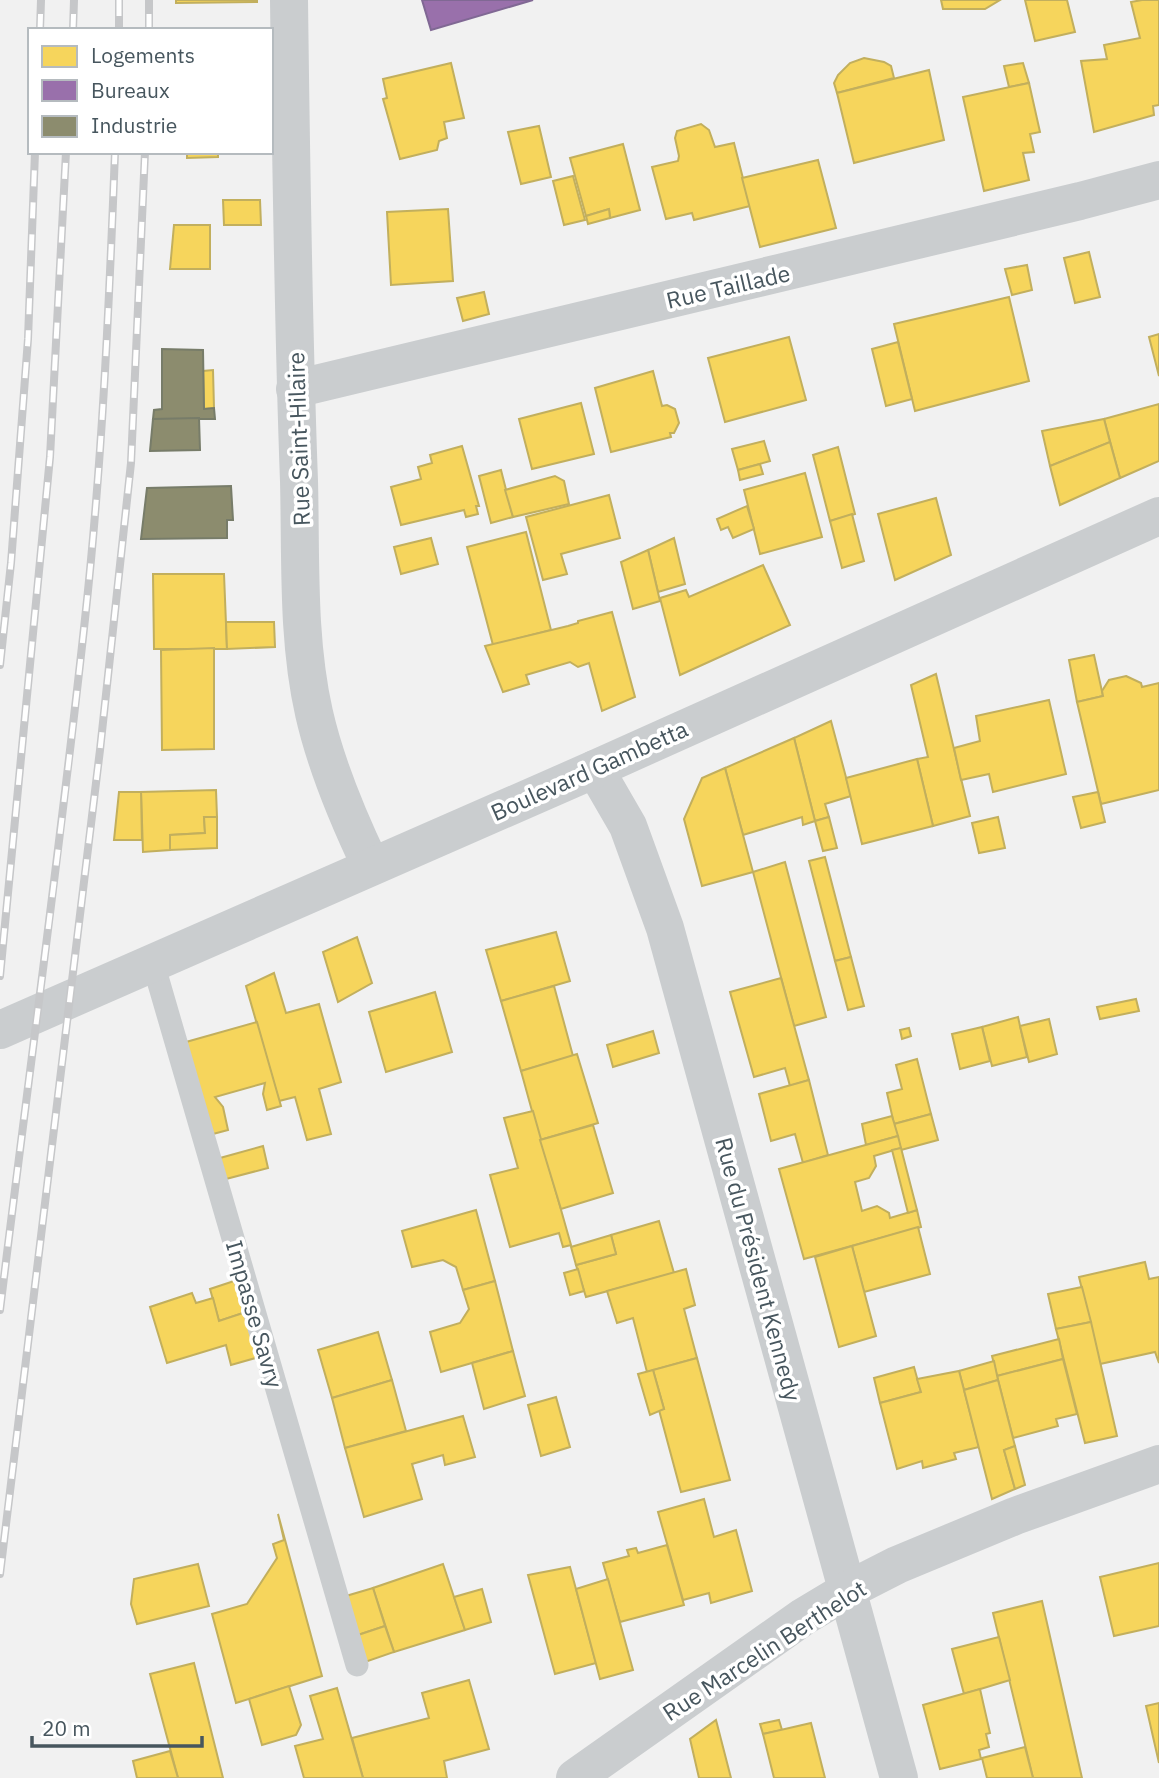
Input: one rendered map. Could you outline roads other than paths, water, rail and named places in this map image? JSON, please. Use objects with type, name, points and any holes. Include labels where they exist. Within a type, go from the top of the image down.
[{"type":"street","name":"Rue Saint-Hilaire","points":[[289,0],[295,389],[305,657],[314,715],[325,751],[353,827],[371,866]]},
{"type":"street","name":"Rue Taillade","points":[[295,389],[1053,208],[1159,180]]},
{"type":"street","name":"Boulevard Gambetta","points":[[9,1026],[595,769],[1159,516]]},
{"type":"street","name":"Rue du Président Kennedy","points":[[595,769],[628,826],[664,928],[899,1778]]},
{"type":"street","name":"Rue Marcelin Berthelot","points":[[575,1778],[803,1617],[848,1590],[897,1565],[1015,1517],[1159,1464]]},
{"type":"lane","name":"Impasse Savry","points":[[153,963],[357,1665]]},
{"type":"railway","points":[[40,28],[41,0]]},
{"type":"railway","points":[[73,28],[74,0]]},
{"type":"railway","points":[[119,0],[119,28]]},
{"type":"railway","points":[[149,0],[149,28]]},
{"type":"railway","points":[[0,665],[11,563],[28,339],[35,154]]},
{"type":"railway","points":[[0,976],[50,457],[66,154]]},
{"type":"railway","points":[[0,1310],[91,561],[104,386],[115,154]]},
{"type":"railway","points":[[0,1574],[100,750],[131,463],[145,154]]}]
